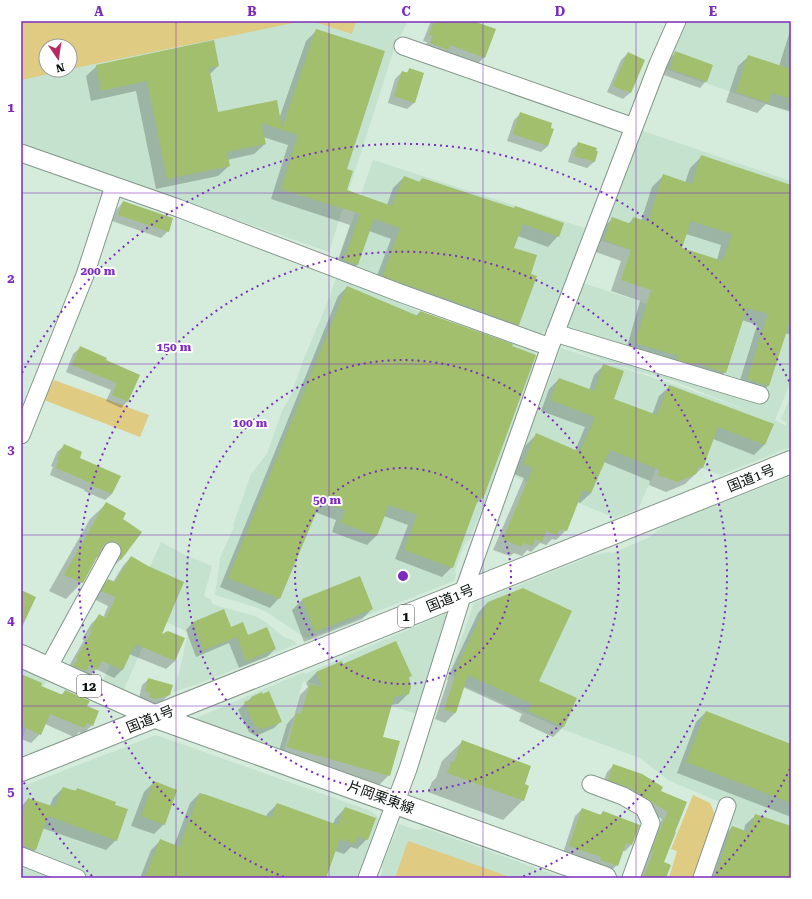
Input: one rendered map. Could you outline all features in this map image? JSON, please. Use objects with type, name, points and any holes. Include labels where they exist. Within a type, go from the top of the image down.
[{"type":"main road","name":"国道1号","points":[[21,770],[791,462]]},
{"type":"main road","name":"12","points":[[21,656],[156,717]]},
{"type":"main road","name":"片岡栗東線","points":[[156,717],[605,878]]},
{"type":"street","points":[[367,878],[408,769],[463,593],[553,340],[658,64],[677,21]]},
{"type":"street","points":[[403,46],[634,127]]},
{"type":"street","points":[[21,153],[178,208],[400,293],[553,340],[760,395]]},
{"type":"street","points":[[21,436],[85,275],[114,186]]},
{"type":"street","points":[[48,668],[112,551]]},
{"type":"street","points":[[591,784],[623,796],[644,808],[651,823],[631,878]]},
{"type":"street","points":[[702,878],[727,806]]},
{"type":"street","points":[[21,856],[77,878]]},
{"type":"shaded area","points":[[21,21],[408,21],[395,46],[329,252],[21,144]]},
{"type":"shaded area","points":[[21,21],[303,21],[78,67],[78,38],[38,38],[38,76],[21,80]]},
{"type":"shaded area","points":[[312,21],[356,21],[352,34]]},
{"type":"shaded area","points":[[687,21],[791,21],[791,111],[769,105],[665,69]]},
{"type":"shaded area","points":[[640,130],[791,181],[791,381],[775,420],[786,426],[787,423],[781,419],[791,396],[791,447],[721,475],[674,458],[665,449],[638,509],[615,518],[513,476],[561,348],[685,388],[751,412],[679,383],[616,365],[561,345],[583,283],[687,317],[701,271],[598,240]]},
{"type":"shaded area","points":[[373,160],[585,228],[548,330],[540,334],[435,301],[339,259]]},
{"type":"shaded area","points":[[337,276],[418,311],[534,349],[539,363],[470,539],[465,543],[455,570],[456,575],[454,581],[307,639],[265,611],[215,595],[219,560],[234,527],[233,525],[251,474],[267,454],[282,411],[291,395]]},
{"type":"shaded area","points":[[54,380],[149,415],[140,437],[44,400]]},
{"type":"shaded area","points":[[791,476],[791,878],[713,878],[736,805],[715,800],[668,780],[640,758],[567,731],[462,685],[449,673],[474,603],[594,555],[610,552],[612,553],[646,539],[666,525]]},
{"type":"shaded area","points":[[161,542],[183,554],[212,566],[204,596],[212,600],[211,603],[255,616],[264,621],[284,637],[297,644],[201,683],[173,692],[181,665],[188,632],[156,617],[124,689],[103,680],[110,665],[107,663]]},
{"type":"shaded area","points":[[447,613],[450,617],[421,715],[303,681],[284,751],[194,719],[304,672],[305,674]]},
{"type":"shaded area","points":[[21,663],[47,679],[21,741]]},
{"type":"shaded area","points":[[156,735],[371,811],[381,820],[360,878],[21,878],[21,787]]},
{"type":"shaded area","points":[[693,795],[710,803],[717,819],[698,878],[669,878],[677,851],[671,849]]},
{"type":"shaded area","points":[[399,824],[417,830],[425,828],[563,878],[380,878],[383,870],[382,866]]},
{"type":"shaded area","points":[[408,841],[513,878],[395,878]]},
{"type":"building","points":[[434,21],[473,21],[496,29],[485,58],[450,45],[448,50],[430,43],[433,36],[429,35]]},
{"type":"building","points":[[316,29],[385,51],[347,169],[353,171],[347,190],[392,206],[404,176],[420,182],[422,178],[514,208],[515,206],[564,223],[559,237],[523,224],[514,248],[537,255],[531,274],[537,276],[519,325],[383,276],[400,228],[374,219],[358,265],[344,260],[360,214],[281,189],[298,135],[261,123],[266,144],[227,152],[230,166],[167,179],[147,81],[101,91],[96,65],[214,40],[219,66],[209,68],[218,112],[277,100],[282,128]]},
{"type":"building","points":[[675,51],[713,65],[707,82],[670,69]]},
{"type":"building","points":[[628,52],[645,60],[631,93],[613,86]]},
{"type":"building","points":[[748,55],[791,69],[791,99],[772,93],[768,103],[736,92]]},
{"type":"building","points":[[409,68],[424,73],[415,103],[394,96],[402,71],[408,73]]},
{"type":"building","points":[[520,112],[552,123],[551,128],[554,129],[548,146],[513,134]]},
{"type":"building","points":[[578,142],[597,148],[596,151],[598,151],[595,162],[574,156]]},
{"type":"building","points":[[701,155],[791,185],[791,318],[769,386],[747,379],[768,314],[747,308],[726,373],[696,363],[695,365],[677,360],[679,356],[635,343],[651,290],[621,280],[631,250],[604,240],[612,217],[631,224],[633,217],[648,222],[663,174],[692,184]],"holes":[[[691,221],[732,234],[723,261],[682,248]]]},
{"type":"building","points":[[123,201],[173,218],[169,232],[118,215]]},
{"type":"building","points":[[347,286],[418,316],[420,311],[513,344],[512,346],[536,355],[483,499],[479,497],[453,568],[404,550],[417,515],[389,505],[377,536],[341,523],[345,510],[321,501],[280,599],[228,578]]},
{"type":"building","points":[[80,346],[107,358],[106,360],[140,375],[128,402],[112,395],[117,383],[72,365]]},
{"type":"building","points":[[603,364],[624,371],[614,399],[657,415],[669,385],[774,424],[765,445],[718,427],[703,468],[699,466],[696,474],[677,482],[658,475],[660,470],[610,450],[591,493],[583,490],[567,531],[562,529],[562,531],[559,530],[557,535],[546,531],[542,542],[535,539],[533,546],[523,543],[521,547],[503,539],[533,468],[523,464],[536,433],[580,452],[595,417],[550,400],[559,378],[595,391]]},
{"type":"building","points":[[64,444],[82,452],[80,458],[121,476],[112,494],[56,468],[59,460],[57,459]]},
{"type":"building","points":[[106,502],[126,513],[123,519],[142,532],[121,560],[119,559],[122,551],[117,542],[112,541],[106,543],[83,583],[64,575]]},
{"type":"building","points":[[131,556],[148,566],[184,582],[162,634],[168,631],[185,638],[175,661],[135,644],[123,670],[102,661],[97,670],[89,665],[86,671],[73,666],[78,659],[76,658],[92,632],[90,630],[99,614],[106,618],[116,597],[101,591],[108,579],[115,582]]},
{"type":"building","points":[[360,576],[373,609],[315,632],[302,599]]},
{"type":"building","points":[[523,588],[572,611],[539,681],[577,698],[564,727],[528,711],[532,704],[468,675],[456,713],[444,710],[457,670],[456,669],[488,602]]},
{"type":"building","points":[[21,590],[36,597],[21,629]]},
{"type":"building","points":[[224,609],[231,627],[243,622],[248,635],[267,627],[276,649],[246,661],[237,637],[204,650],[193,622]]},
{"type":"building","points":[[396,641],[412,676],[409,677],[411,687],[409,694],[394,697],[383,737],[400,741],[390,776],[287,747],[296,713],[301,714],[310,684],[322,687],[316,672],[342,661],[343,664]]},
{"type":"building","points":[[21,674],[42,683],[41,686],[63,695],[65,690],[90,701],[87,706],[99,711],[93,726],[87,723],[84,728],[50,714],[41,735],[21,726]]},
{"type":"building","points":[[148,678],[173,685],[170,695],[156,699],[149,697],[150,693],[145,691]]},
{"type":"building","points":[[269,691],[282,722],[263,729],[255,726],[244,702],[252,699],[251,697],[262,692],[263,694]]},
{"type":"building","points":[[706,711],[791,744],[791,803],[686,762]]},
{"type":"building","points":[[462,740],[531,766],[525,784],[529,786],[524,801],[447,773],[452,761],[454,762]]},
{"type":"building","points":[[613,764],[642,774],[663,787],[661,791],[687,802],[664,862],[671,865],[666,878],[643,878],[653,853],[651,852],[668,812],[628,787],[608,780]]},
{"type":"building","points":[[154,781],[177,790],[165,825],[141,816]]},
{"type":"building","points":[[63,787],[76,791],[77,788],[116,802],[115,805],[128,809],[117,841],[48,816],[36,850],[21,845],[21,809],[24,810],[28,798],[55,807]]},
{"type":"building","points":[[199,794],[204,794],[272,818],[277,803],[338,825],[345,807],[376,818],[368,840],[358,836],[355,844],[340,839],[326,878],[145,878],[160,839],[180,847]]},
{"type":"building","points":[[582,808],[601,815],[603,811],[640,825],[632,845],[626,843],[618,866],[600,860],[601,857],[569,846]]},
{"type":"building","points":[[755,814],[791,826],[791,878],[715,878],[732,826],[749,832]]}]
